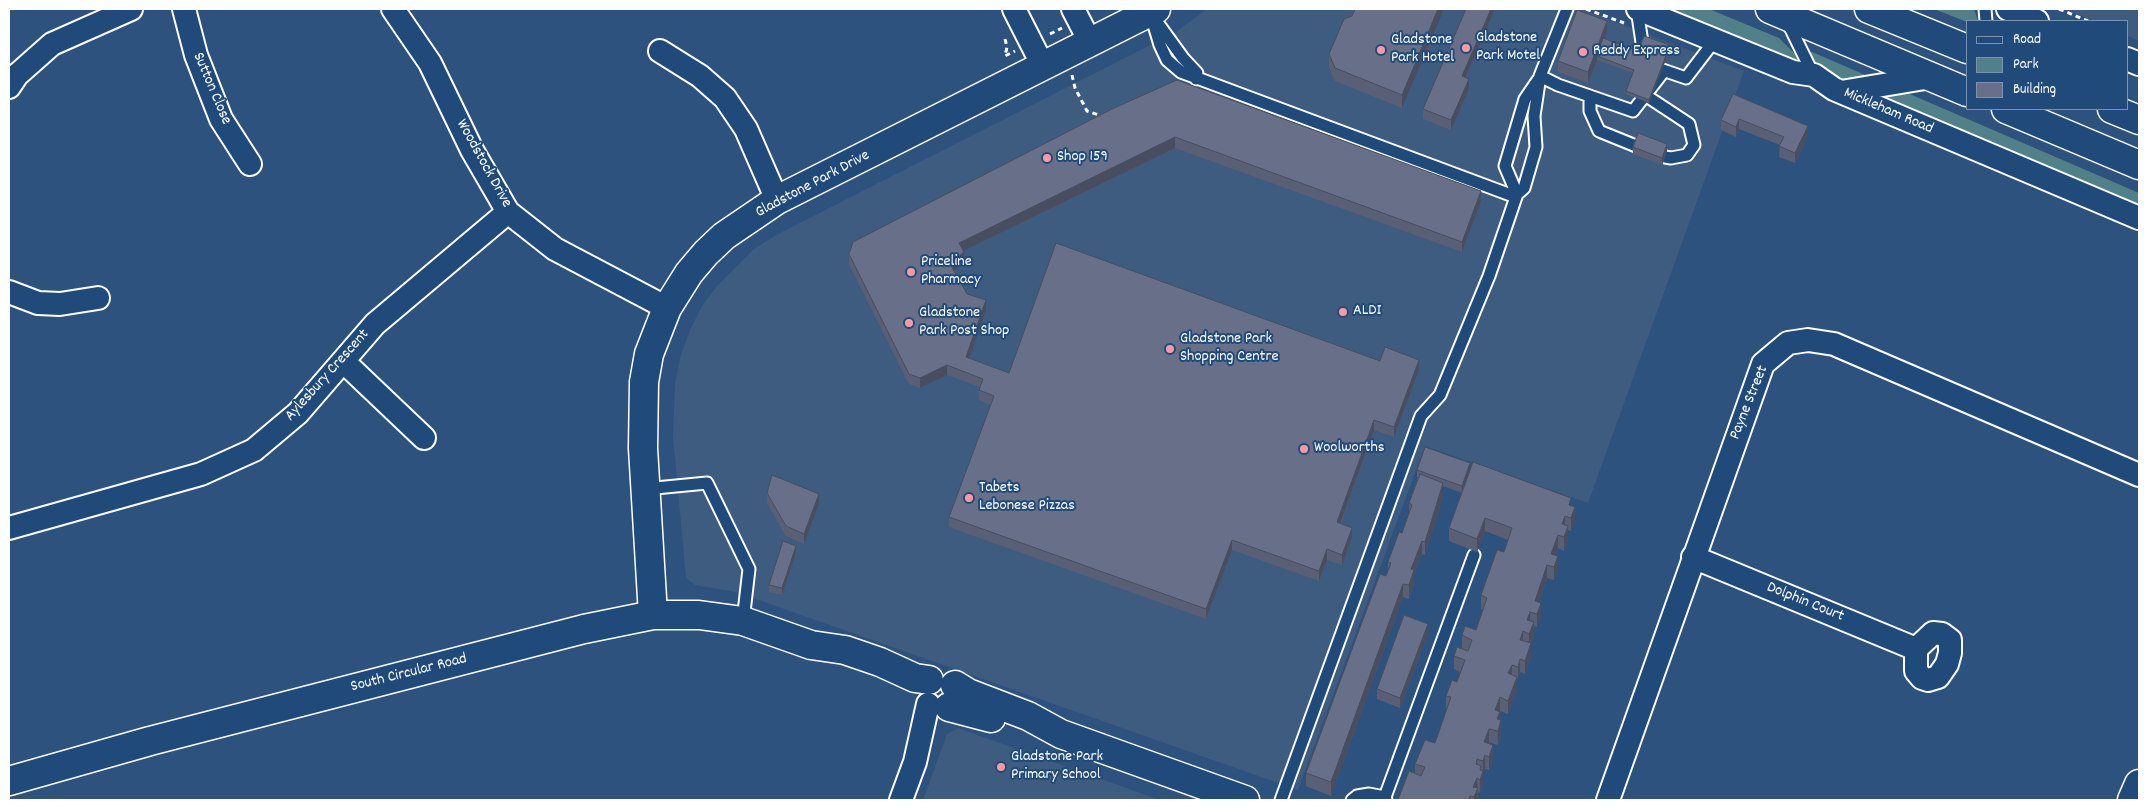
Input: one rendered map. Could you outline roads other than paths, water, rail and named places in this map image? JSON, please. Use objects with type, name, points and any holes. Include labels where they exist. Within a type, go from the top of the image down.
[{"type":"street","points":[[9,87],[17,75],[52,44],[131,9]]},
{"type":"street","name":"Sutton Close","points":[[184,9],[196,55],[221,119],[250,164]]},
{"type":"street","name":"Woodstock Drive","points":[[393,9],[430,64],[472,150],[508,212],[555,249],[667,308]]},
{"type":"street","points":[[1014,9],[1052,52]]},
{"type":"street","points":[[1073,9],[1090,42]]},
{"type":"street","name":"Mickleham Road","points":[[1638,9],[1793,72],[1814,75],[1841,92],[2139,218]]},
{"type":"street","points":[[1869,9],[1966,49]]},
{"type":"street","points":[[2008,9],[2035,20]]},
{"type":"street","name":"Gladstone Park Drive","points":[[653,615],[642,414],[644,382],[650,354],[667,308],[685,280],[706,254],[724,236],[777,200],[1052,52],[1090,42],[1153,10]]},
{"type":"street","points":[[1777,12],[1966,92]]},
{"type":"street","points":[[660,51],[700,76],[725,98],[746,129],[777,200]]},
{"type":"street","points":[[1841,92],[1931,77]]},
{"type":"street","points":[[2008,110],[2139,166]]},
{"type":"street","points":[[2114,110],[2139,120]]},
{"type":"street","name":"Aylesbury Crescent","points":[[9,528],[201,474],[254,450],[298,413],[375,324],[508,212]]},
{"type":"street","points":[[9,292],[38,303],[60,304],[98,298]]},
{"type":"street","name":"Payne Street","points":[[1608,800],[1763,364],[1788,343],[1808,340],[1834,344],[2139,474]]},
{"type":"street","points":[[343,361],[424,438]]},
{"type":"street","name":"Dolphin Court","points":[[1694,557],[1916,648]]},
{"type":"street","name":"South Circular Road","points":[[9,781],[169,736],[584,629],[653,615],[699,615],[743,620],[811,645],[842,664],[1024,728],[1060,734],[1245,800]]},
{"type":"street","points":[[901,800],[938,697]]},
{"type":"street","points":[[2132,800],[2139,784]]},
{"type":"lane","points":[[1517,195],[1506,166],[1525,99],[1540,76],[1567,9]]},
{"type":"lane","points":[[1638,9],[1645,64],[1686,78],[1715,40]]},
{"type":"lane","points":[[1153,10],[1182,58],[1197,72],[1196,79],[1253,98],[1517,195]]},
{"type":"lane","points":[[1777,12],[1814,75]]},
{"type":"lane","points":[[1540,76],[1590,96],[1633,110],[1664,71]]},
{"type":"lane","points":[[1281,800],[1420,416],[1440,395],[1488,276],[1517,195],[1524,188],[1536,147],[1534,116],[1540,76]]},
{"type":"lane","points":[[1645,95],[1689,124],[1694,144],[1687,155],[1671,158],[1665,156]]},
{"type":"lane","points":[[1590,96],[1590,111],[1598,132],[1636,146]]},
{"type":"lane","points":[[645,489],[707,483],[749,569],[743,620]]},
{"type":"lane","points":[[1352,800],[1363,794],[1385,798],[1474,555]]},
{"type":"place","name":"Gladstone Park Motel","points":[[1466,48]]},
{"type":"place","name":"Gladstone Park Hotel","points":[[1381,50]]},
{"type":"place","name":"Reddy Express","points":[[1583,52]]},
{"type":"place","name":"Shop 159","points":[[1047,158]]},
{"type":"place","name":"Priceline Pharmacy","points":[[911,272]]},
{"type":"place","name":"ALDI","points":[[1343,312]]},
{"type":"place","name":"Gladstone Park Post Shop","points":[[909,323]]},
{"type":"place","name":"Gladstone Park Shopping Centre","points":[[1170,349]]},
{"type":"place","name":"Woolworths","points":[[1304,449]]},
{"type":"place","name":"Tabets Lebonese Pizzas","points":[[969,498]]},
{"type":"place","name":"Gladstone Park Primary School","points":[[1001,767]]}]
